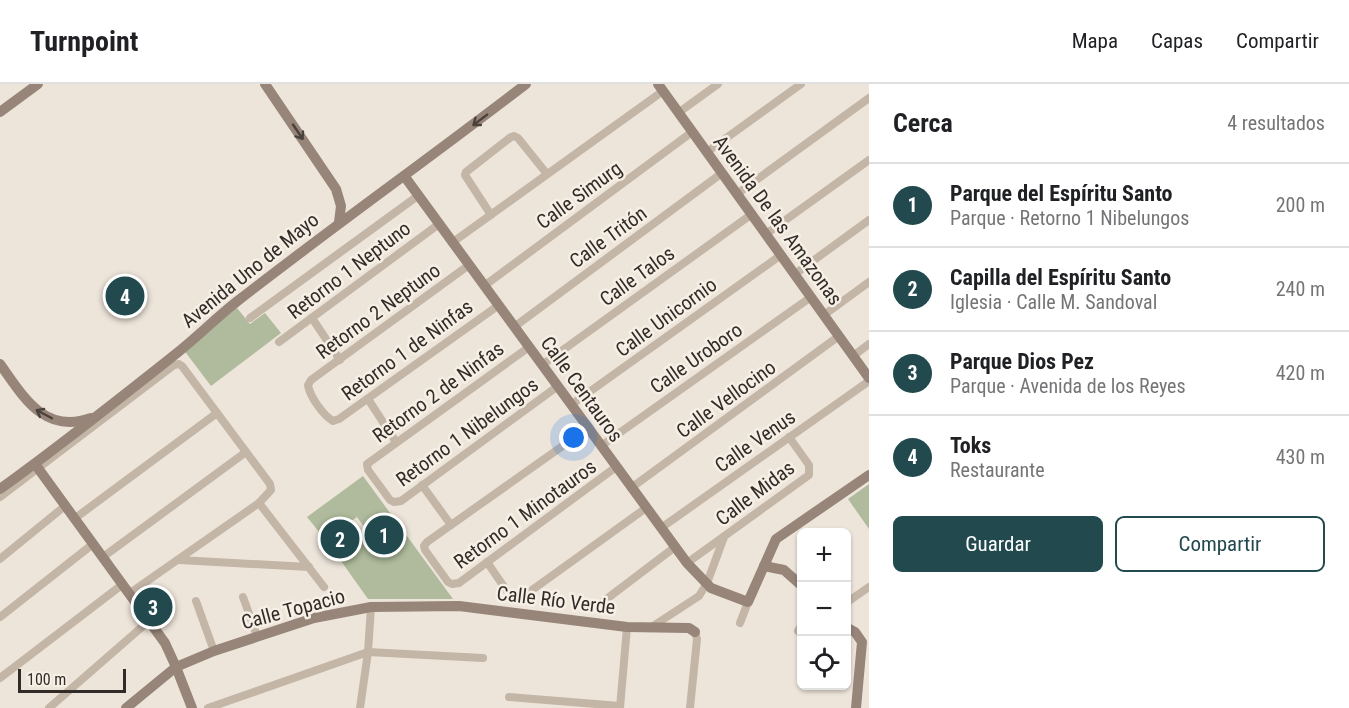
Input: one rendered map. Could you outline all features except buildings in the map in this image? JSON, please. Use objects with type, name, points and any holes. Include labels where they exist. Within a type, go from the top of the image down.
[{"type":"street","points":[[0,112],[38,84]]},
{"type":"street","points":[[265,84],[336,189],[341,207],[339,222]]},
{"type":"street","points":[[678,113],[718,84]]},
{"type":"street","points":[[707,152],[801,84]]},
{"type":"street","name":"Avenida Uno de Mayo","points":[[0,489],[37,466],[99,414],[164,367],[229,308],[339,222],[405,177],[519,86]]},
{"type":"street","points":[[453,242],[660,88]]},
{"type":"street","name":"Avenida De las Amazonas","points":[[660,88],[869,379]]},
{"type":"street","points":[[737,194],[869,98]]},
{"type":"street","name":"Calle Simurg","points":[[484,286],[692,132]]},
{"type":"street","points":[[491,215],[465,175],[511,137],[518,138],[547,174]]},
{"type":"street","points":[[766,234],[869,160]]},
{"type":"street","name":"Calle Tritón","points":[[514,327],[722,173]]},
{"type":"street","name":"Calle Centauros","points":[[405,177],[687,563],[711,588],[748,602]]},
{"type":"street","name":"Retorno 1 Neptuno","points":[[250,318],[419,195]]},
{"type":"street","name":"Calle Talos","points":[[542,365],[752,214]]},
{"type":"street","points":[[795,274],[869,220]]},
{"type":"street","name":"Retorno 1 Neptuno","points":[[279,342],[439,224]]},
{"type":"street","name":"Calle Unicornio","points":[[571,405],[781,255]]},
{"type":"street","name":"Retorno 2 Neptuno","points":[[333,421],[327,417],[309,391],[308,385],[311,380],[469,265]]},
{"type":"street","points":[[824,315],[869,282]]},
{"type":"street","name":"Calle Uroboro","points":[[601,446],[811,297]]},
{"type":"street","name":"Retorno 1 de Ninfas","points":[[333,421],[368,399],[499,305]]},
{"type":"street","points":[[312,318],[340,360]]},
{"type":"street","name":"Calle Vellocino","points":[[631,488],[839,336]]},
{"type":"street","points":[[853,356],[869,344]]},
{"type":"street","name":"Retorno 2 de Ninfas","points":[[394,502],[390,500],[367,464],[529,347]]},
{"type":"street","points":[[0,364],[30,405],[45,416],[72,422],[86,420],[99,414]]},
{"type":"street","points":[[0,497],[164,367],[178,364],[182,366],[270,484],[271,490],[259,503],[179,560],[127,589],[0,678]]},
{"type":"street","name":"Calle Venus","points":[[661,528],[869,379]]},
{"type":"street","name":"Retorno 1 Nibelungos","points":[[394,502],[401,501],[558,386]]},
{"type":"street","points":[[368,399],[396,442]]},
{"type":"street","points":[[74,519],[217,413]]},
{"type":"street","points":[[422,485],[452,525],[588,428]]},
{"type":"street","name":"Calle Midas","points":[[687,563],[808,475],[809,465],[789,437]]},
{"type":"street","points":[[103,557],[246,452]]},
{"type":"street","points":[[37,466],[165,643],[192,708]]},
{"type":"street","name":"Retorno 1 Minotauros","points":[[452,525],[424,546],[448,582],[452,584],[459,583],[616,467]]},
{"type":"street","points":[[740,623],[776,539],[869,475]]},
{"type":"street","points":[[259,503],[324,587]]},
{"type":"street","points":[[0,559],[65,506]]},
{"type":"street","points":[[487,562],[516,600],[646,508]]},
{"type":"street","points":[[649,628],[699,596],[707,583],[724,537]]},
{"type":"street","points":[[0,617],[93,544]]},
{"type":"street","points":[[596,607],[675,547]]},
{"type":"street","points":[[179,560],[309,567]]},
{"type":"street","points":[[764,566],[784,570],[797,582]]},
{"type":"street","points":[[851,600],[869,587]]},
{"type":"street","points":[[243,597],[257,636]]},
{"type":"street","points":[[195,601],[214,651]]},
{"type":"street","name":"Calle Río Verde","points":[[459,606],[627,627],[689,628],[695,632]]},
{"type":"street","name":"Calle Topacio","points":[[126,708],[176,667],[214,651],[314,618],[371,607],[459,606]]},
{"type":"street","points":[[360,708],[368,652],[371,607]]},
{"type":"street","points":[[49,708],[150,620]]},
{"type":"street","points":[[508,697],[620,707],[627,627]]},
{"type":"street","points":[[851,630],[865,645],[856,708]]},
{"type":"street","points":[[690,708],[697,639],[695,632]]},
{"type":"street","points":[[208,708],[368,652],[483,658]]},
{"type":"green space","points":[[237,308],[250,324],[265,313],[281,333],[211,386],[183,349]]},
{"type":"green space","points":[[363,476],[453,599],[368,599],[341,561],[352,553],[347,545],[367,531],[357,517],[337,531],[332,525],[320,533],[307,517]]},
{"type":"green space","points":[[869,484],[869,529],[848,499]]},
{"type":"green space","points":[[156,586],[162,594],[155,616],[140,597]]},
{"type":"place","name":"Toks","points":[[125,296]]},
{"type":"place","name":"Parque del Espíritu Santo","points":[[384,535]]},
{"type":"place","name":"Capilla del Espíritu Santo","points":[[340,539]]},
{"type":"place","name":"Parque Dios Pez","points":[[153,607]]}]
